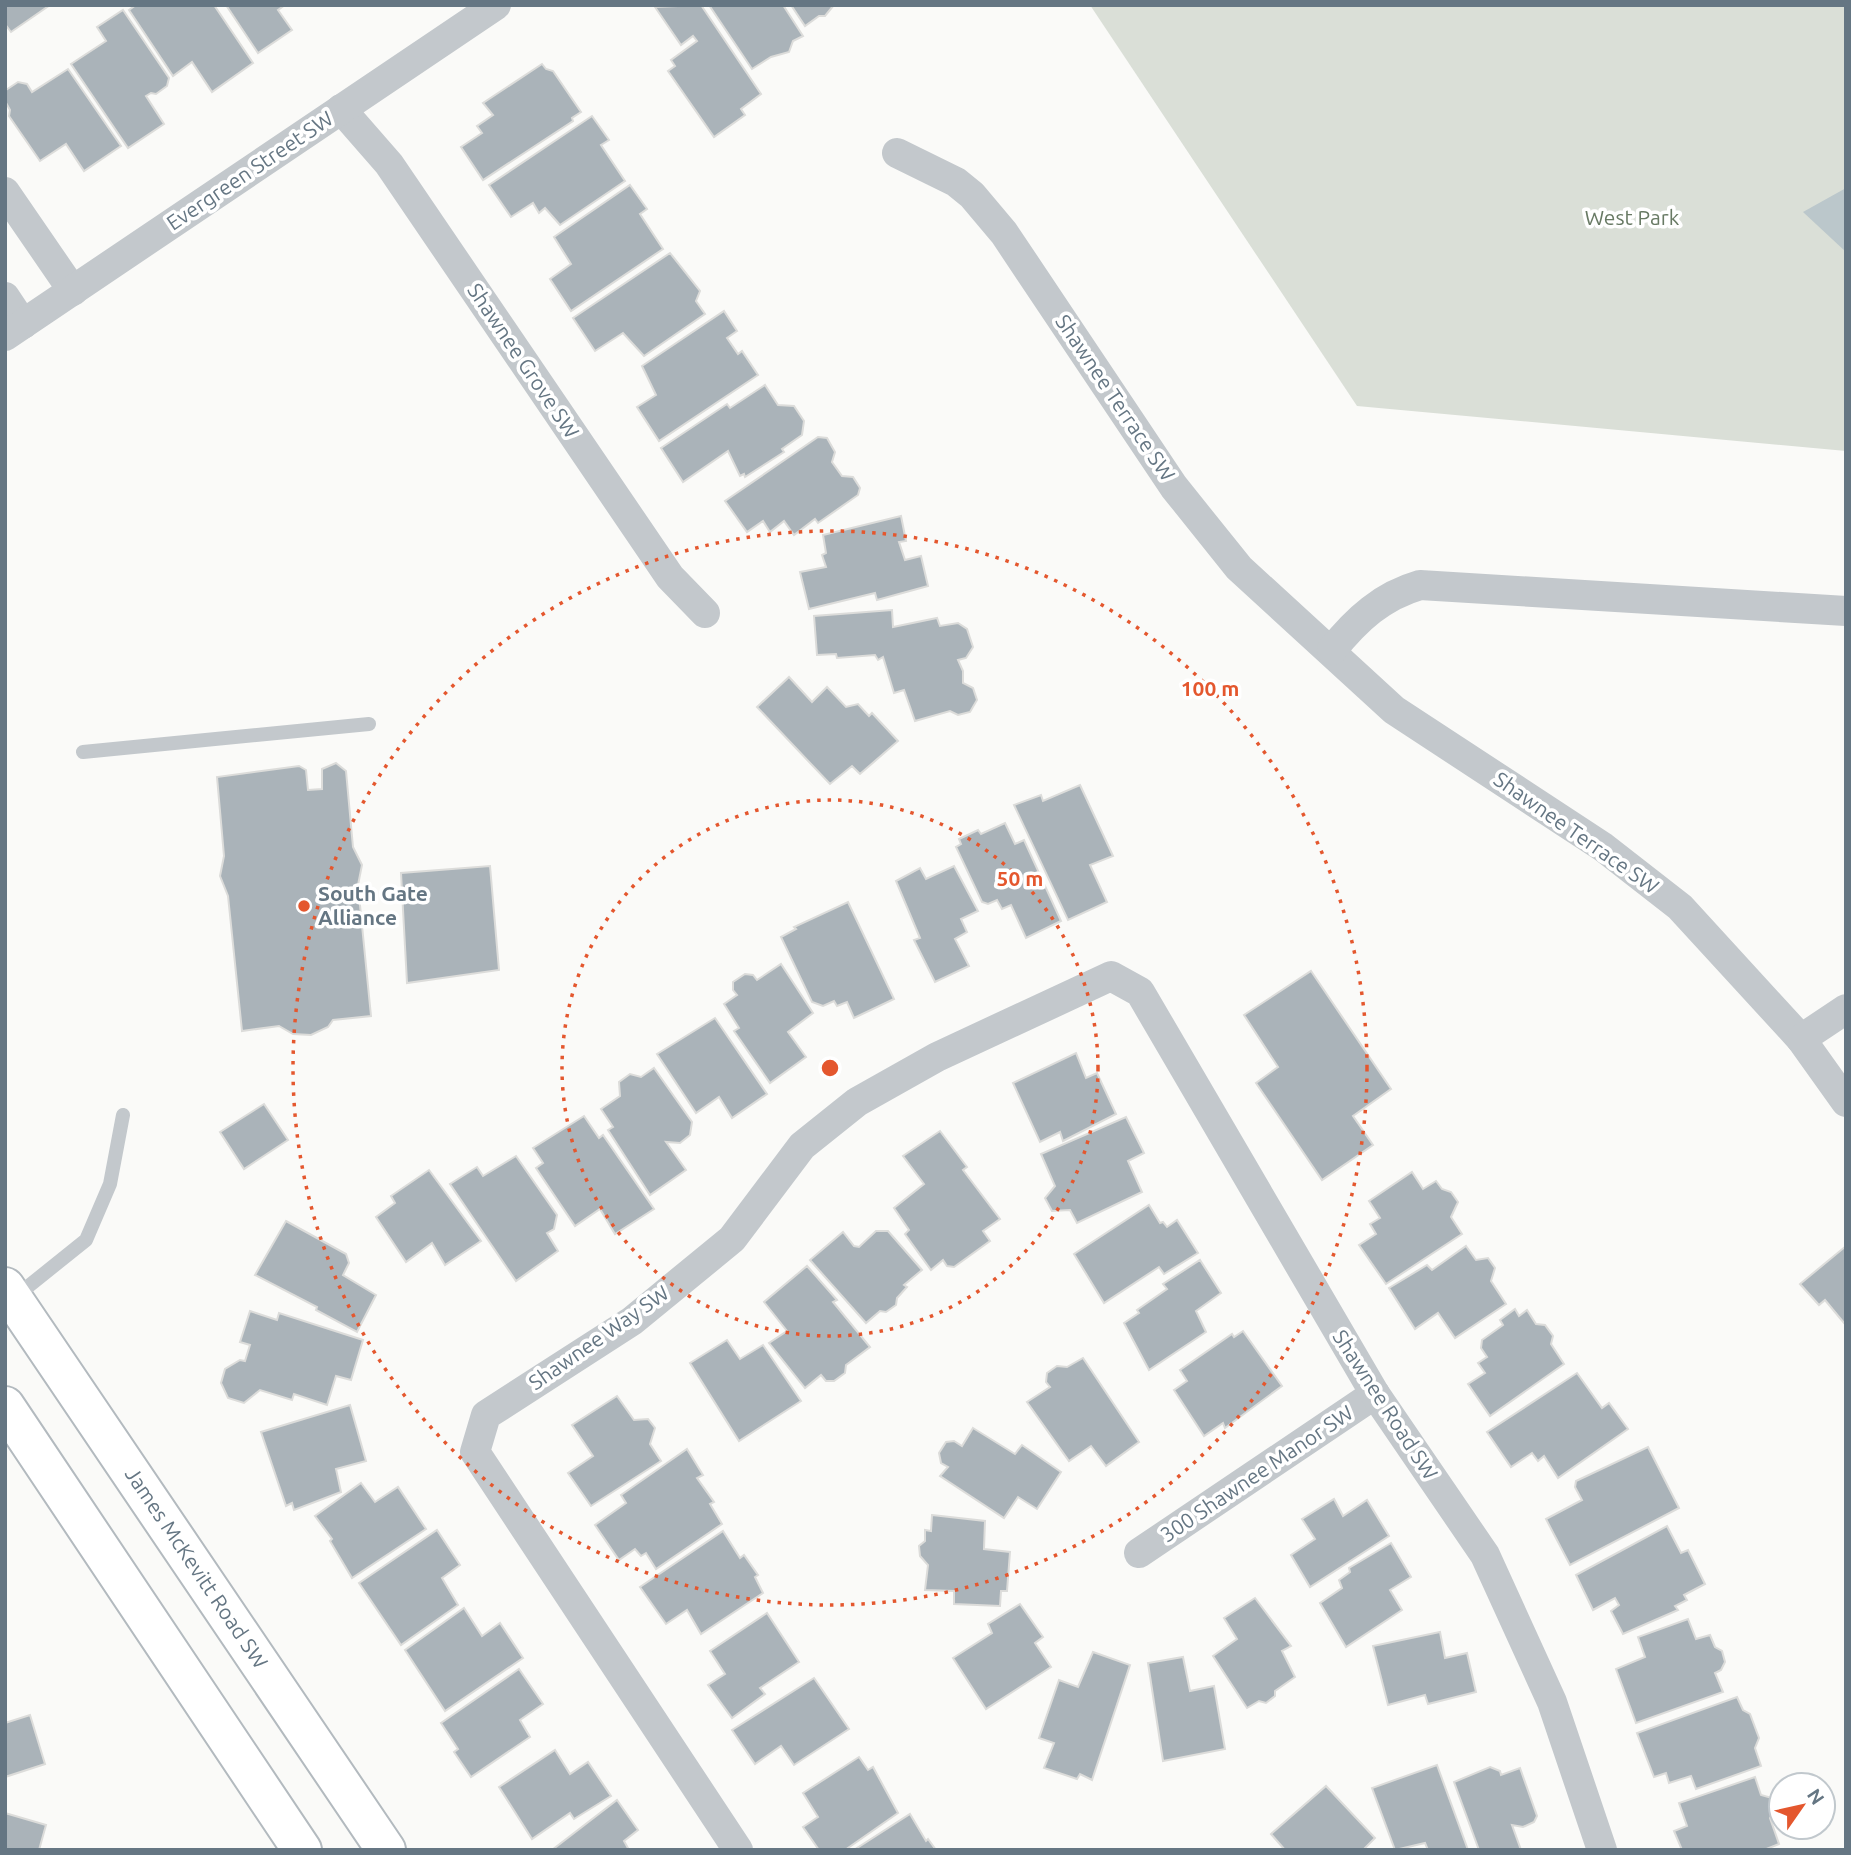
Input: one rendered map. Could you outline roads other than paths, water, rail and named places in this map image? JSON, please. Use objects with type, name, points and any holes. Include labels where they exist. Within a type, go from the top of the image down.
[{"type":"main road","name":"James McKevitt Road SW","points":[[8,1296],[386,1850]]},
{"type":"main road","points":[[5,1406],[302,1850]]},
{"type":"street","name":"Evergreen Street SW","points":[[14,330],[496,5]]},
{"type":"street","name":"Shawnee Grove SW","points":[[341,109],[389,164],[670,577],[705,613]]},
{"type":"street","name":"Shawnee Terrace SW","points":[[897,153],[956,182],[972,195],[1004,233],[1174,487],[1239,568],[1332,650],[1394,710],[1603,847],[1679,907],[1801,1039],[1846,1102]]},
{"type":"street","points":[[5,192],[73,291]]},
{"type":"street","points":[[5,297],[14,330]]},
{"type":"street","points":[[1332,650],[1376,605],[1398,591],[1420,585],[1846,611]]},
{"type":"street","name":"Shawnee Way SW","points":[[738,1850],[475,1452],[486,1415],[632,1321],[732,1239],[802,1146],[858,1102],[937,1057],[1111,976],[1126,983]]},
{"type":"street","name":"Shawnee Road SW","points":[[1126,983],[1140,992],[1375,1394],[1485,1555],[1552,1702],[1602,1850]]},
{"type":"street","points":[[1801,1039],[1846,1009]]},
{"type":"street","name":"300 Shawnee Manor SW","points":[[1139,1553],[1375,1394]]},
{"type":"lane","points":[[83,752],[369,724]]},
{"type":"lane","points":[[8,1296],[86,1240],[110,1184],[123,1115]]},
{"type":"place","name":"South Gate Alliance","points":[[304,906]]},
{"type":"park label","name":"West Park","points":[[1632,218]]}]
